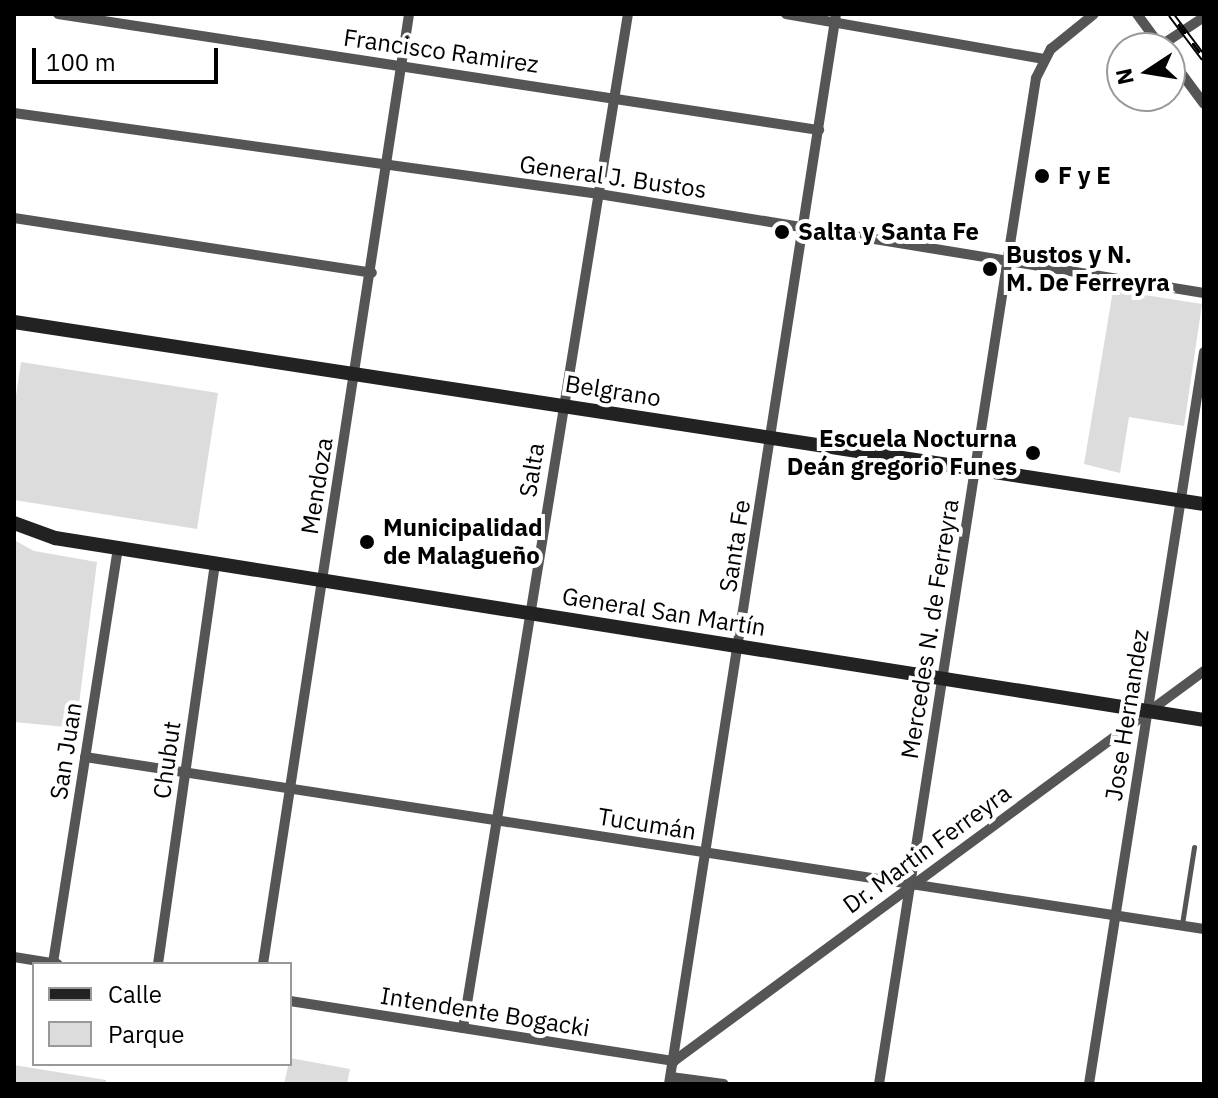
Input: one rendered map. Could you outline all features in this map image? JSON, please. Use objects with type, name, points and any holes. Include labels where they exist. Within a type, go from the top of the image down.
[{"type":"main road","name":"Belgrano","points":[[14,322],[1204,504]]},
{"type":"main road","name":"General San Martín","points":[[14,523],[55,538],[1204,720]]},
{"type":"street","name":"Francisco Ramirez","points":[[58,14],[615,96],[819,130]]},
{"type":"street","name":"Mendoza","points":[[263,962],[372,273],[409,14]]},
{"type":"street","name":"Salta","points":[[463,1028],[628,14]]},
{"type":"street","points":[[786,14],[836,18],[1044,59],[1094,14]]},
{"type":"street","points":[[1137,14],[1150,32]]},
{"type":"street","points":[[1182,32],[1204,17]]},
{"type":"street","name":"Santa Fe","points":[[670,1080],[836,18]]},
{"type":"street","name":"Mercedes N. de Ferreyra","points":[[879,1084],[1036,78],[1044,59]]},
{"type":"street","points":[[1186,80],[1204,104]]},
{"type":"street","name":"General J. Bustos","points":[[14,113],[599,194],[1204,293]]},
{"type":"street","points":[[14,218],[372,273]]},
{"type":"street","name":"Jose Hernandez","points":[[1089,1084],[1204,352]]},
{"type":"street","name":"San Juan","points":[[56,962],[118,546]]},
{"type":"street","name":"Chubut","points":[[158,962],[215,562]]},
{"type":"street","name":"Dr. Martin Ferreyra","points":[[674,1061],[1204,671]]},
{"type":"street","name":"Tucumán","points":[[85,757],[1204,929]]},
{"type":"street","points":[[14,957],[44,962]]},
{"type":"street","name":"Intendente Bogacki","points":[[292,1001],[674,1061]]},
{"type":"street","points":[[670,1080],[724,1084]]},
{"type":"lane","points":[[1182,925],[1194,847]]},
{"type":"green space","points":[[1113,290],[1202,304],[1184,426],[1129,417],[1120,473],[1084,464]]},
{"type":"green space","points":[[21,362],[218,393],[197,529],[14,500],[14,409]]},
{"type":"green space","points":[[14,540],[34,551],[97,562],[76,728],[14,722]]},
{"type":"green space","points":[[292,1058],[350,1069],[347,1084],[284,1084]]},
{"type":"green space","points":[[14,1065],[106,1080],[106,1084],[14,1084]]},
{"type":"railway","points":[[1171,14],[1204,58]]},
{"type":"place","name":"F y E","points":[[1042,176]]},
{"type":"place","name":"Salta y Santa Fe","points":[[782,232]]},
{"type":"place","name":"Bustos y N. M. De Ferreyra","points":[[990,269]]},
{"type":"place","name":"Escuela Nocturna Deán gregorio Funes","points":[[1033,453]]},
{"type":"place","name":"Municipalidad de Malagueño","points":[[367,542]]}]
